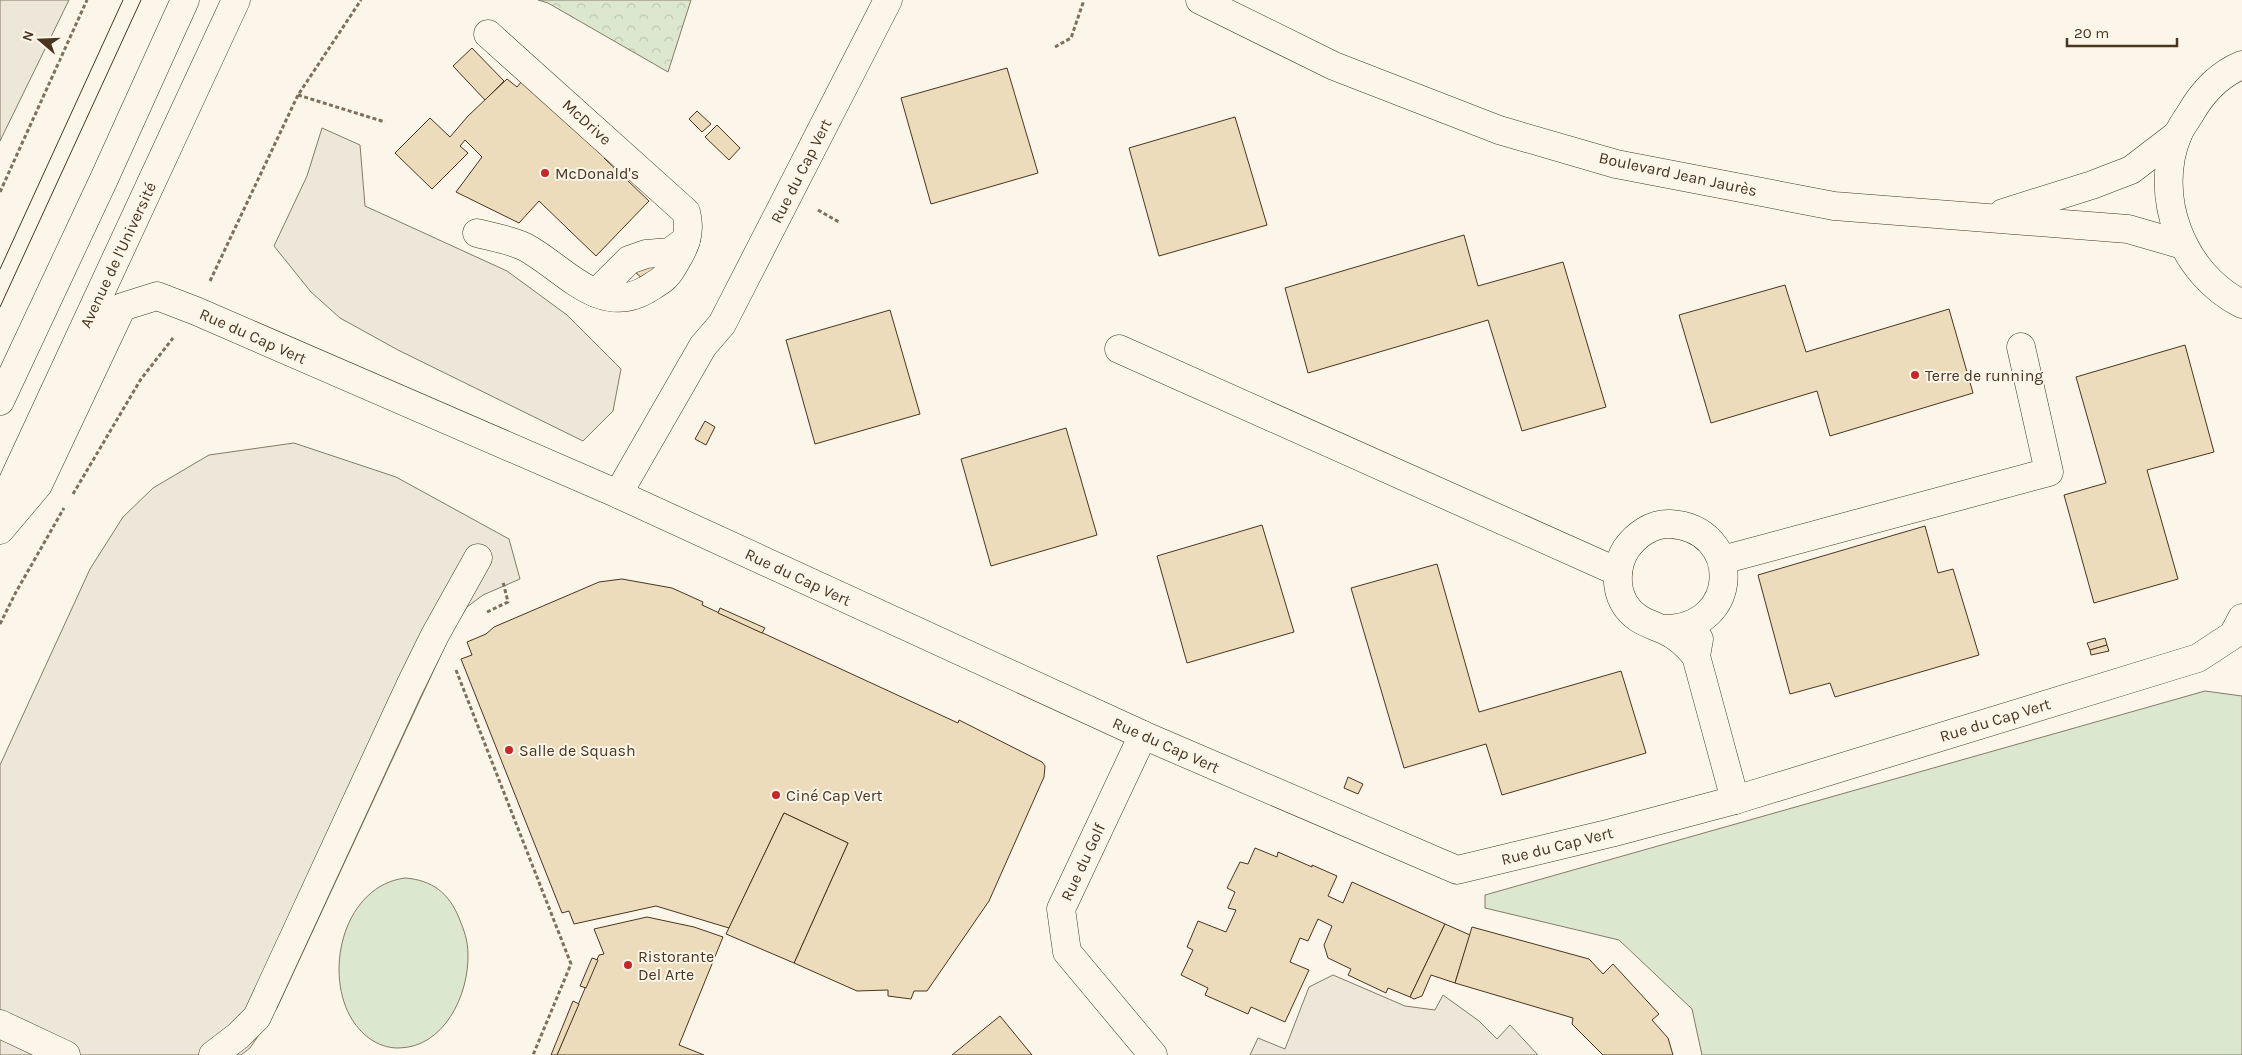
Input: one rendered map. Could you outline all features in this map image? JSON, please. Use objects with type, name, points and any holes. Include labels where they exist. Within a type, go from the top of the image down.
[{"type":"street","points":[[0,401],[185,0]]},
{"type":"street","name":"Avenue de l'Université","points":[[0,510],[236,0]]},
{"type":"street","name":"Rue du Cap Vert","points":[[618,494],[703,346],[722,324],[888,0]]},
{"type":"street","name":"Boulevard Jean Jaurès","points":[[1200,0],[1334,66],[1499,130],[1616,164],[1834,206],[2128,229],[2182,245]]},
{"type":"street","name":"McDrive","points":[[477,233],[524,246],[582,286],[596,292],[629,260],[646,254],[670,252],[686,240],[690,225],[686,212],[488,34]]},
{"type":"street","points":[[2242,65],[2231,69],[2200,97],[2178,134],[2169,171],[2170,208],[2182,245],[2202,274],[2229,297],[2242,304]]},
{"type":"street","points":[[1990,217],[2092,185],[2131,170],[2178,134]]},
{"type":"street","name":"Rue du Cap Vert","points":[[0,530],[38,484],[122,307],[157,296],[253,335],[618,494],[1143,735],[1457,870],[1611,833],[1735,800],[2198,658],[2233,635],[2242,618]]},
{"type":"street","points":[[1722,560],[2049,472],[2021,347]]},
{"type":"street","points":[[1119,350],[1618,572]]},
{"type":"street","points":[[1664,630],[1680,629],[1695,624],[1718,603],[1723,589],[1722,560],[1713,544],[1700,532],[1683,525],[1665,524],[1648,529],[1633,540],[1622,555],[1618,572],[1619,588],[1624,604],[1635,616],[1648,625],[1664,630],[1683,640],[1696,656]]},
{"type":"street","points":[[213,1055],[238,1036],[257,1017],[409,688],[435,635],[478,558]]},
{"type":"street","points":[[1708,614],[1699,635],[1696,656],[1735,800]]},
{"type":"street","name":"Rue du Golf","points":[[1143,735],[1061,909],[1066,952],[1153,1055]]},
{"type":"street","points":[[5,1027],[66,1055]]},
{"type":"path","points":[[0,192],[87,0]]},
{"type":"path","points":[[0,624],[16,592],[141,379],[196,311],[298,95],[361,0]]},
{"type":"path","points":[[1055,47],[1070,38],[1084,0]]},
{"type":"path","points":[[298,95],[385,122]]},
{"type":"path","points":[[483,614],[508,602],[501,576]]},
{"type":"path","points":[[454,666],[571,964],[533,1055]]},
{"type":"green space","points":[[538,0],[691,0],[668,72],[548,3]]},
{"type":"green space","points":[[2205,691],[2242,696],[2242,1055],[1702,1055],[1692,1009],[1619,940],[1485,908],[1485,895]]},
{"type":"green space","points":[[405,878],[415,879],[431,885],[450,901],[464,931],[468,954],[464,986],[451,1016],[441,1029],[428,1039],[414,1046],[398,1048],[376,1043],[354,1023],[342,997],[339,975],[340,953],[345,932],[354,913],[367,896],[384,884]]},
{"type":"shaded area","points":[[0,0],[69,0],[0,141]]},
{"type":"shaded area","points":[[322,128],[360,145],[365,206],[507,271],[567,315],[621,369],[613,411],[583,441],[398,350],[340,318],[311,292],[274,246],[307,176]]},
{"type":"shaded area","points":[[294,443],[396,477],[509,539],[520,579],[483,595],[467,607],[451,633],[277,1008],[250,1048],[241,1055],[0,1055],[0,765],[90,569],[123,517],[153,488],[209,455]]},
{"type":"shaded area","points":[[1333,975],[1405,1006],[1435,1010],[1443,995],[1479,1021],[1497,1039],[1510,1025],[1538,1055],[1250,1055],[1258,1038],[1285,1049],[1309,987]]},
{"type":"building","points":[[472,48],[504,81],[485,100],[453,66]]},
{"type":"building","points":[[1007,68],[1038,173],[931,204],[901,98]]},
{"type":"building","name":"McDonald's","points":[[507,79],[517,87],[522,81],[609,153],[604,158],[649,201],[596,256],[539,201],[519,223],[456,192],[482,157],[465,140],[460,146],[468,153],[432,189],[395,153],[430,118],[450,137],[468,116]]},
{"type":"building","points":[[697,111],[711,124],[702,132],[689,119]]},
{"type":"building","points":[[1235,117],[1267,225],[1159,256],[1129,148]]},
{"type":"building","points":[[717,125],[740,148],[729,160],[705,137]]},
{"type":"building","points":[[1464,235],[1478,286],[1563,262],[1606,407],[1522,431],[1488,320],[1308,373],[1285,288]]},
{"type":"building","points":[[644,256],[660,271],[648,284],[632,269]]},
{"type":"building","points":[[1785,285],[1806,352],[1949,309],[1973,393],[1830,436],[1817,391],[1711,423],[1679,315]]},
{"type":"building","points":[[890,310],[920,414],[815,444],[786,340]]},
{"type":"building","points":[[2185,345],[2214,452],[2147,470],[2178,579],[2094,603],[2064,495],[2106,483],[2076,377]]},
{"type":"building","points":[[705,421],[715,427],[706,445],[695,439]]},
{"type":"building","points":[[1066,428],[1097,535],[991,566],[961,459]]},
{"type":"building","points":[[1262,525],[1294,632],[1187,663],[1157,556]]},
{"type":"building","points":[[1925,526],[1938,573],[1953,569],[1979,655],[1835,697],[1830,683],[1790,694],[1758,575]]},
{"type":"building","points":[[1437,564],[1479,712],[1621,671],[1646,753],[1502,795],[1486,744],[1404,768],[1351,588]]},
{"type":"building","name":"Ciné Cap Vert","points":[[622,579],[672,588],[703,602],[702,605],[958,723],[959,720],[1042,762],[1045,766],[1044,777],[989,901],[927,991],[914,991],[911,999],[888,996],[888,990],[857,991],[794,963],[848,843],[784,813],[729,928],[656,906],[574,924],[569,911],[562,913],[461,659],[472,655],[467,642],[486,634],[494,627],[599,582]]},
{"type":"building","points":[[720,608],[765,628],[762,633],[718,613]]},
{"type":"building","points":[[2105,638],[2107,645],[2090,650],[2087,643]]},
{"type":"building","points":[[2107,645],[2109,651],[2091,655],[2090,650]]},
{"type":"building","points":[[1348,777],[1363,784],[1358,794],[1344,788]]},
{"type":"building","points":[[784,813],[848,843],[794,963],[726,934]]},
{"type":"building","points":[[1255,848],[1277,857],[1278,852],[1337,876],[1328,896],[1343,903],[1352,882],[1445,924],[1410,997],[1388,988],[1386,993],[1348,975],[1351,969],[1328,958],[1324,945],[1332,926],[1318,919],[1308,941],[1300,938],[1290,962],[1309,970],[1285,1022],[1251,1007],[1248,1014],[1205,995],[1208,988],[1181,975],[1193,950],[1187,947],[1198,921],[1226,932],[1236,910],[1228,908],[1235,892],[1227,888],[1240,862],[1248,864]]},
{"type":"building","points":[[647,917],[694,927],[723,937],[679,1045],[704,1055],[557,1055],[599,955],[604,954],[594,929]]},
{"type":"building","points":[[1445,924],[1470,935],[1455,983],[1431,975],[1422,996],[1414,999],[1410,997]]},
{"type":"building","points":[[1472,927],[1589,959],[1603,974],[1613,964],[1659,1014],[1652,1020],[1668,1038],[1673,1055],[1603,1055],[1572,1024],[1573,1018],[1455,983]]},
{"type":"building","points":[[592,958],[598,960],[586,988],[580,986]]},
{"type":"building","points":[[573,1001],[579,1004],[557,1055],[551,1055]]},
{"type":"building","points":[[1000,1016],[1032,1055],[952,1055]]},
{"type":"tram line","points":[[0,269],[123,0]]},
{"type":"tram line","points":[[0,307],[141,0]]},
{"type":"place","name":"McDonald's","points":[[545,173]]},
{"type":"place","name":"Terre de running","points":[[1915,375]]},
{"type":"place","name":"Salle de Squash","points":[[509,750]]},
{"type":"place","name":"Ciné Cap Vert","points":[[776,795]]},
{"type":"place","name":"Ristorante Del Arte","points":[[628,965]]}]
